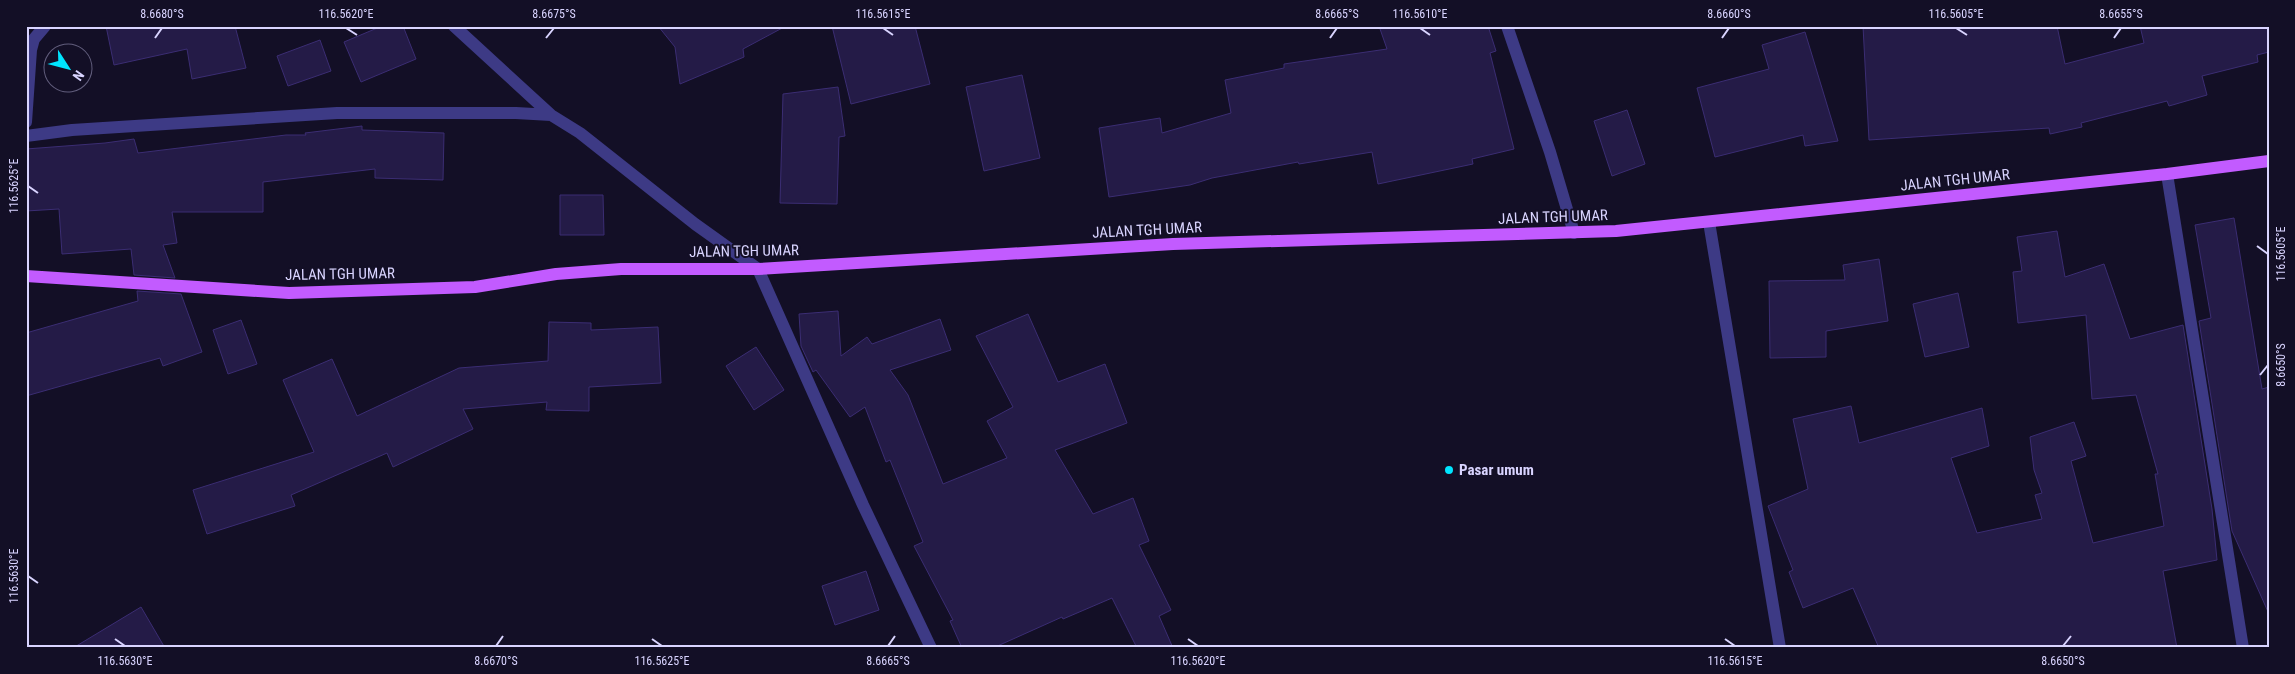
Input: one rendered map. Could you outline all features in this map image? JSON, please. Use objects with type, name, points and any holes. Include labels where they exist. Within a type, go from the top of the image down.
[{"type":"main road","name":"JALAN TGH UMAR","points":[[26,276],[289,293],[475,287],[556,274],[621,269],[758,269],[1173,244],[1616,231],[2167,174],[2269,161]]},
{"type":"street","points":[[26,122],[31,50],[34,39],[44,26]]},
{"type":"street","points":[[454,26],[551,115],[580,133],[694,224],[758,269],[863,505],[931,648]]},
{"type":"street","points":[[1507,26],[1550,152],[1574,233]]},
{"type":"street","points":[[26,136],[72,130],[337,113],[516,113],[551,115]]},
{"type":"street","points":[[2167,174],[2243,648]]},
{"type":"street","points":[[1709,222],[1780,648]]},
{"type":"building","points":[[106,26],[235,26],[246,68],[192,79],[187,49],[114,65]]},
{"type":"building","points":[[382,26],[403,26],[416,59],[361,82],[344,42]]},
{"type":"building","points":[[658,26],[786,26],[743,49],[744,57],[680,84],[675,47]]},
{"type":"building","points":[[832,26],[915,26],[930,84],[851,104]]},
{"type":"building","points":[[1379,26],[1488,26],[1496,51],[1490,53],[1514,149],[1472,159],[1473,164],[1378,184],[1372,152],[1299,164],[1298,162],[1212,178],[1190,185],[1109,197],[1099,128],[1160,118],[1162,133],[1231,113],[1225,80],[1284,68],[1284,64],[1387,49]]},
{"type":"building","points":[[1863,26],[2057,26],[2065,64],[2144,43],[2140,26],[2269,26],[2269,52],[2257,55],[2258,62],[2202,76],[2207,95],[2169,106],[2167,101],[2081,123],[2082,127],[2050,134],[2049,128],[1869,140]]},
{"type":"building","points":[[1805,32],[1838,141],[1805,146],[1803,135],[1715,157],[1697,88],[1769,69],[1762,45]]},
{"type":"building","points":[[320,40],[331,71],[288,86],[277,56]]},
{"type":"building","points":[[1022,75],[1040,158],[984,171],[966,87]]},
{"type":"building","points":[[838,87],[845,136],[839,137],[837,204],[780,203],[783,94]]},
{"type":"building","points":[[1627,110],[1645,164],[1612,176],[1594,121]]},
{"type":"building","points":[[362,126],[362,130],[444,133],[443,180],[375,178],[375,169],[263,182],[263,212],[172,212],[177,243],[163,245],[175,278],[134,275],[131,249],[62,254],[59,209],[26,211],[26,149],[134,139],[138,153],[286,135],[306,135],[305,133]]},
{"type":"building","points":[[560,195],[603,195],[604,235],[560,235]]},
{"type":"building","points":[[2234,218],[2262,389],[2269,387],[2269,614],[2232,531],[2199,321],[2211,318],[2195,225]]},
{"type":"building","points":[[2057,231],[2065,277],[2104,264],[2130,339],[2183,325],[2212,509],[2217,560],[2163,571],[2177,648],[1879,648],[1853,588],[1803,608],[1789,572],[1793,570],[1768,506],[1808,489],[1793,419],[1851,406],[1859,443],[1982,408],[1989,446],[1951,458],[1977,533],[2042,519],[2035,495],[2042,493],[2034,470],[2030,437],[2074,422],[2086,456],[2071,461],[2093,543],[2164,526],[2155,474],[2158,474],[2136,395],[2092,399],[2086,315],[2018,323],[2013,272],[2022,271],[2017,237]]},
{"type":"building","points":[[1879,259],[1888,321],[1826,331],[1826,357],[1770,358],[1769,281],[1845,280],[1843,265]]},
{"type":"building","points":[[137,291],[181,294],[202,352],[163,366],[160,358],[26,396],[26,333],[138,301]]},
{"type":"building","points":[[1958,293],[1969,347],[1925,357],[1913,304]]},
{"type":"building","points":[[838,311],[841,356],[867,337],[872,344],[940,319],[951,350],[890,370],[908,395],[943,484],[1007,458],[987,421],[1013,407],[976,336],[1028,314],[1058,382],[1105,364],[1127,423],[1055,450],[1093,514],[1133,498],[1149,541],[1139,545],[1171,610],[1159,616],[1173,648],[1137,648],[1112,598],[1063,619],[1062,617],[993,648],[962,648],[950,621],[953,620],[914,546],[923,542],[890,460],[886,462],[865,407],[850,417],[816,370],[813,372],[801,346],[799,314]]},
{"type":"building","points":[[241,320],[257,364],[228,374],[213,330]]},
{"type":"building","points":[[549,322],[591,323],[591,330],[658,327],[661,383],[589,387],[589,411],[546,410],[547,402],[463,409],[473,429],[393,467],[387,453],[291,495],[295,506],[207,534],[193,490],[314,452],[283,380],[332,359],[357,416],[459,368],[548,361]]},
{"type":"building","points":[[756,347],[784,390],[754,410],[726,366]]},
{"type":"building","points":[[866,571],[879,610],[835,625],[822,586]]},
{"type":"building","points":[[141,607],[165,648],[73,648]]},
{"type":"place","name":"Pasar umum","points":[[1449,470]]}]
